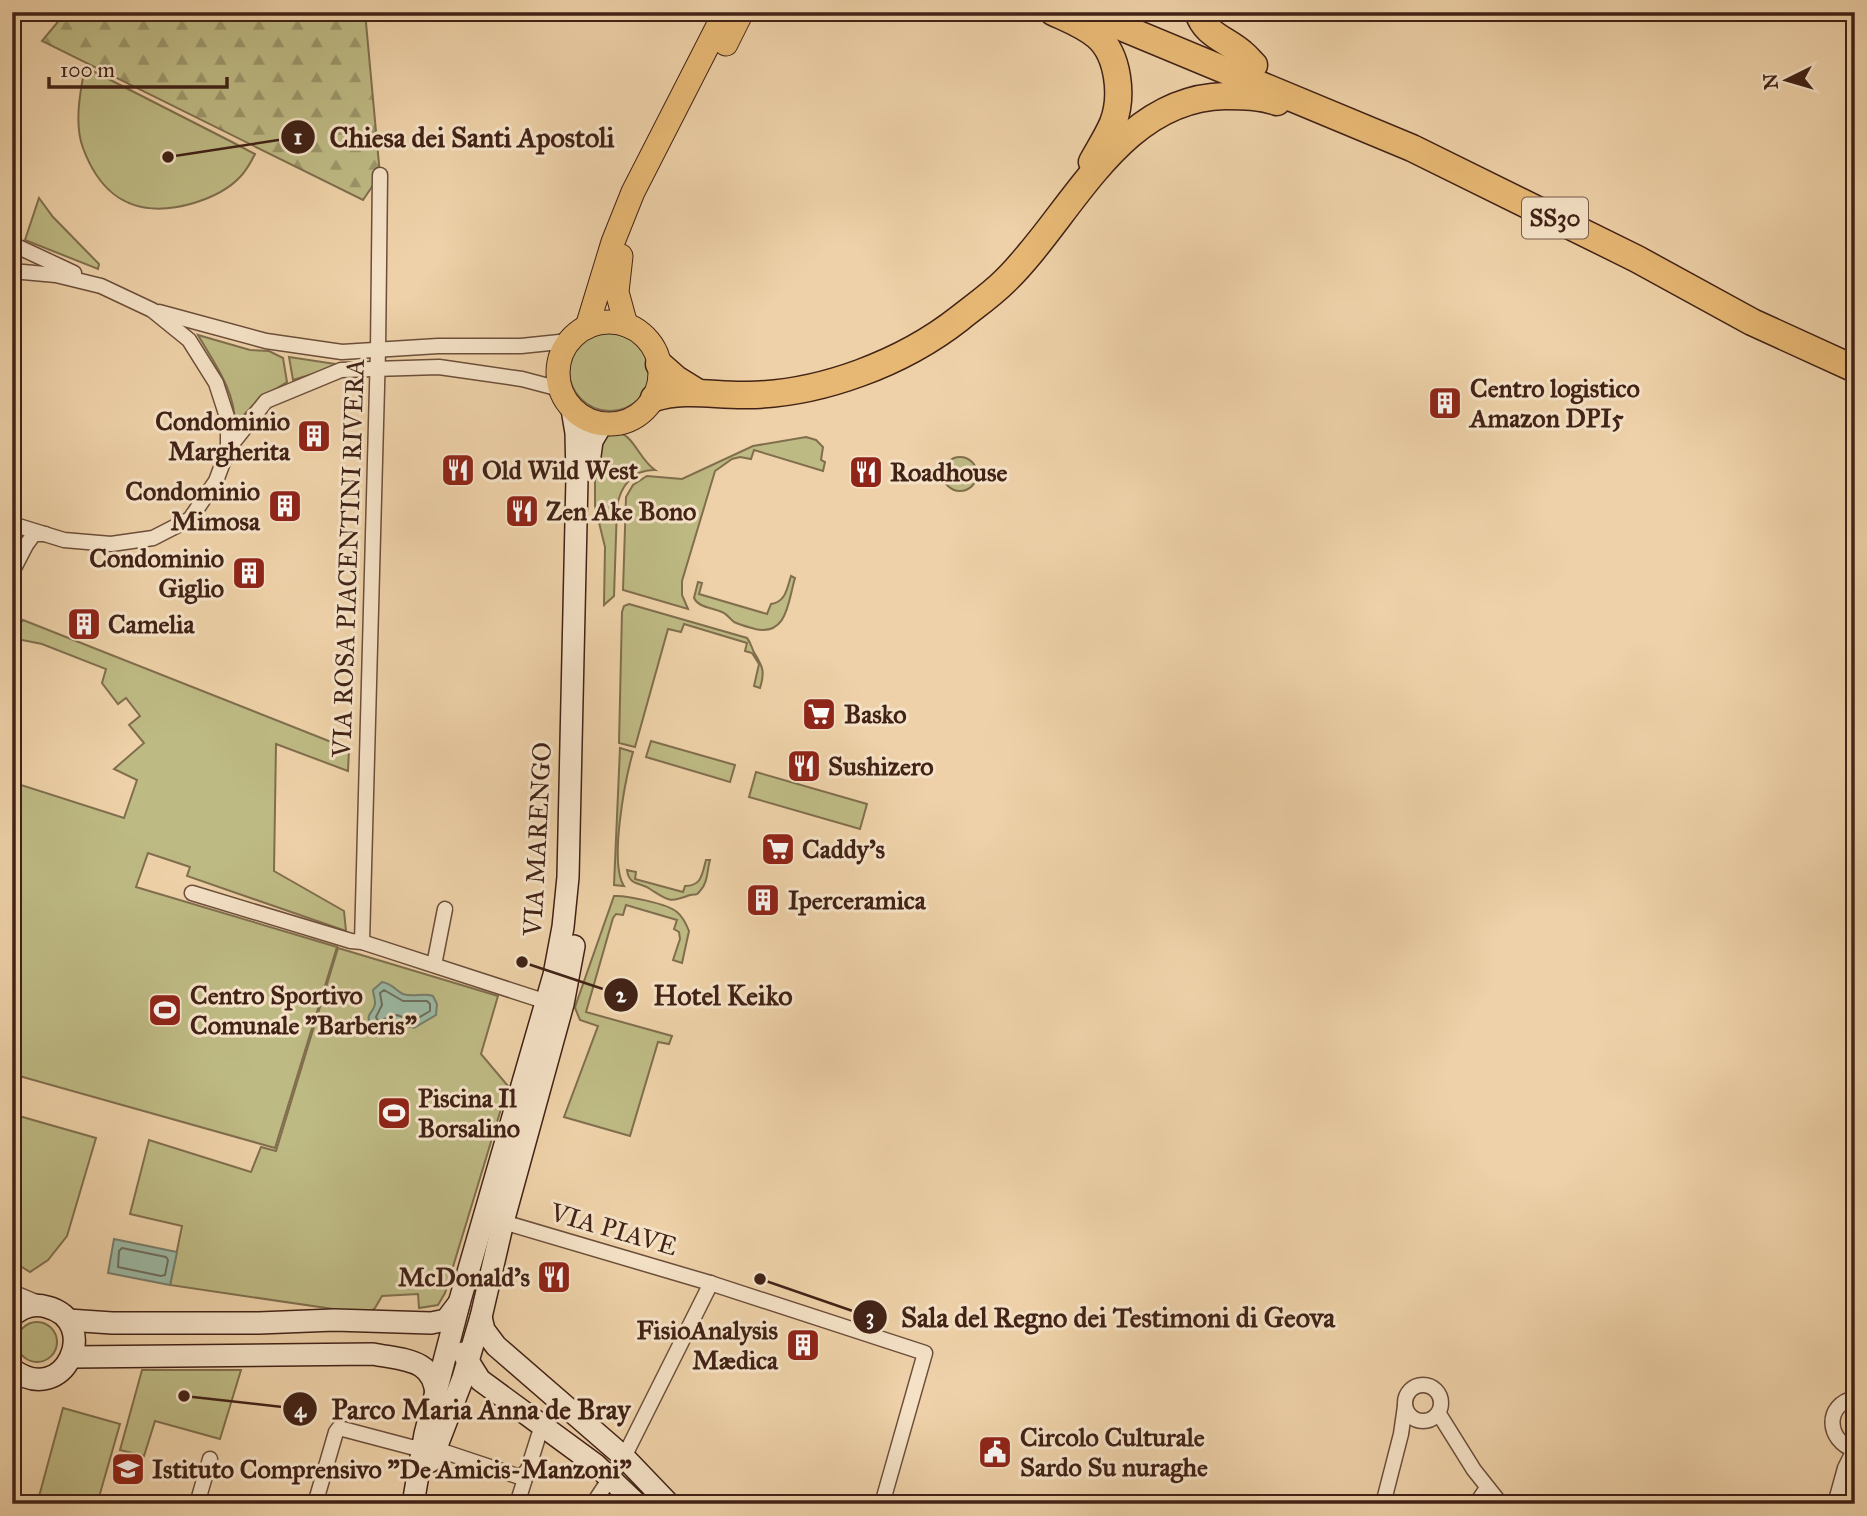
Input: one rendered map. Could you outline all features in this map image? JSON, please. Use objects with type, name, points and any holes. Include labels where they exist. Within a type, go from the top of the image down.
[{"type":"highway","points":[[1053,12],[1099,37],[1114,63],[1118,93],[1113,122],[1079,188]]},
{"type":"highway","name":"SS30","points":[[1085,12],[1412,148],[1637,259],[1752,322],[1855,369]]},
{"type":"highway","name":"SS30","points":[[1126,12],[1419,135],[1642,243],[1754,307],[1855,358]]},
{"type":"highway","points":[[1198,12],[1214,37],[1241,52],[1254,65]]},
{"type":"highway","points":[[654,398],[696,392],[747,396],[796,391],[831,383],[909,352],[957,320],[1005,281],[1079,188],[1141,126],[1177,106],[1197,99],[1242,96],[1267,99],[1333,124],[1352,122]]},
{"type":"highway","points":[[1752,322],[1779,342],[1855,382]]},
{"type":"highway","points":[[659,364],[696,392]]},
{"type":"main road","points":[[578,334],[605,322],[636,329],[648,340],[659,364],[659,382],[654,398],[644,411],[632,419],[616,424],[587,420],[572,409],[560,389],[558,367],[561,355],[578,334],[594,307],[609,253],[633,192],[724,12]]},
{"type":"main road","points":[[626,325],[618,301],[617,284],[618,266],[627,236],[742,12]]},
{"type":"main road","name":"VIA MARENGO","points":[[460,1349],[460,1300],[547,1002],[561,940],[568,877],[577,451],[572,409]]},
{"type":"main road","points":[[414,1502],[432,1460],[460,1349],[503,1222],[563,1004],[576,934],[585,741],[588,463],[592,441],[602,424]]},
{"type":"main road","points":[[12,1316],[32,1306],[112,1323],[259,1324],[334,1320],[421,1323],[446,1320],[460,1300]]},
{"type":"main road","points":[[12,1392],[21,1385],[57,1374],[66,1367],[75,1345],[74,1332],[60,1314]]},
{"type":"main road","points":[[421,1323],[445,1335],[513,1404]]},
{"type":"main road","points":[[412,1362],[429,1362],[460,1349],[484,1330],[498,1349],[624,1457],[669,1504]]},
{"type":"main road","points":[[460,1349],[480,1380],[596,1465],[637,1504]]},
{"type":"main road","points":[[72,1357],[373,1354],[425,1367],[435,1388],[447,1402]]},
{"type":"main road","points":[[12,1369],[23,1377],[35,1380]]},
{"type":"main road","points":[[414,1502],[425,1434],[447,1402],[461,1392],[475,1388],[513,1404]]},
{"type":"street","name":"VIA ROSA PIACENTINI RIVERA","points":[[362,942],[380,176]]},
{"type":"street","points":[[12,244],[152,310],[266,341],[342,352],[522,346],[578,334]]},
{"type":"street","points":[[12,271],[56,275],[101,286]]},
{"type":"street","points":[[152,310],[189,340],[216,383],[228,420],[228,449]]},
{"type":"street","points":[[12,524],[64,540],[111,544],[153,538],[190,519],[216,481],[228,449],[265,401],[341,370],[439,367],[522,379],[560,389]]},
{"type":"street","points":[[12,572],[34,534],[47,534]]},
{"type":"street","points":[[192,893],[362,942],[547,1002]]},
{"type":"street","points":[[433,965],[445,909]]},
{"type":"street","name":"VIA PIAVE","points":[[503,1222],[711,1283],[925,1353],[881,1504]]},
{"type":"street","points":[[593,1504],[624,1457],[711,1283]]},
{"type":"street","points":[[12,1292],[60,1314]]},
{"type":"street","points":[[1383,1504],[1405,1403],[1413,1388],[1428,1385],[1440,1396],[1442,1403],[1438,1414],[1410,1428],[1398,1444]]},
{"type":"street","points":[[1835,1504],[1845,1468],[1854,1450],[1839,1441],[1832,1426],[1836,1409],[1842,1403],[1855,1398]]},
{"type":"street","points":[[1405,1403],[1410,1416],[1424,1422]]},
{"type":"street","points":[[1438,1414],[1487,1488],[1501,1504]]},
{"type":"street","points":[[517,1504],[542,1425]]},
{"type":"street","points":[[315,1504],[339,1428],[415,1448],[420,1446],[425,1434]]},
{"type":"street","points":[[432,1460],[442,1451],[520,1477],[527,1471]]},
{"type":"street","points":[[197,1504],[210,1460]]},
{"type":"street","points":[[1476,1504],[1487,1488]]},
{"type":"green space","points":[[66,12],[365,12],[380,175],[363,200],[42,41]]},
{"type":"green space","points":[[85,67],[255,154],[242,175],[230,186],[194,203],[157,209],[126,202],[101,182],[91,167],[80,139],[78,118]]},
{"type":"green space","points":[[39,198],[53,217],[99,264],[98,269],[25,240]]},
{"type":"green space","points":[[610,329],[626,332],[639,341],[648,354],[651,370],[648,386],[639,399],[626,408],[610,411],[594,408],[581,399],[572,386],[569,370],[572,354],[581,341],[594,332]]},
{"type":"green space","points":[[198,335],[250,350],[269,351],[283,358],[287,382],[258,400],[235,424],[228,388]]},
{"type":"green space","points":[[289,357],[342,365],[293,380]]},
{"type":"green space","points":[[620,433],[629,439],[655,470],[647,470],[634,476],[621,493],[617,507],[614,596],[604,605],[605,547],[595,506],[595,462],[596,454],[607,436]]},
{"type":"green space","points":[[806,437],[816,440],[823,447],[823,471],[754,450],[751,459],[732,459],[715,471],[682,581],[682,595],[688,609],[623,590],[626,497],[633,485],[647,476],[682,479],[753,446]]},
{"type":"green space","points":[[960,457],[972,462],[977,474],[972,486],[960,491],[948,486],[943,474],[948,462]]},
{"type":"green space","points":[[791,576],[795,578],[785,615],[774,627],[766,630],[736,623],[724,613],[699,604],[694,598],[698,582],[702,583],[699,594],[767,614],[771,604],[783,597]]},
{"type":"green space","points":[[629,604],[747,638],[762,670],[760,688],[754,686],[759,664],[752,653],[745,651],[747,643],[684,624],[681,632],[668,629],[635,747],[619,743],[622,612],[624,606]]},
{"type":"green space","name":"Centro Sportivo Comunale \"Barberis\"","points":[[23,620],[349,749],[348,771],[276,744],[274,871],[344,911],[346,931],[187,876],[190,867],[148,853],[136,887],[337,947],[275,1148],[12,1074],[12,782],[124,818],[137,780],[114,769],[144,743],[129,725],[140,716],[126,698],[118,704],[102,683],[106,669],[42,644],[12,638],[12,633]]},
{"type":"green space","points":[[651,741],[735,765],[730,782],[646,757]]},
{"type":"green space","points":[[620,748],[633,752],[618,841],[620,875],[624,886],[614,885]]},
{"type":"green space","points":[[756,772],[867,804],[860,829],[749,797]]},
{"type":"green space","points":[[706,860],[710,860],[703,888],[696,894],[673,900],[633,881],[627,870],[636,872],[635,879],[683,892],[685,886],[698,881]]},
{"type":"green space","points":[[614,896],[647,901],[672,909],[681,916],[689,931],[682,963],[673,960],[680,939],[679,932],[674,929],[677,920],[626,905],[623,915],[616,914],[613,918],[586,1012],[672,1036],[669,1044],[658,1042],[630,1136],[564,1117],[598,1026],[580,1020],[575,1008]]},
{"type":"green space","name":"Piscina Il Borsalino","points":[[338,948],[498,996],[481,1054],[508,1086],[445,1293],[438,1305],[419,1308],[418,1294],[382,1296],[375,1308],[367,1314],[170,1285],[182,1226],[130,1214],[149,1140],[251,1172],[261,1147],[276,1151]]},
{"type":"green space","points":[[12,1114],[96,1138],[67,1236],[48,1260],[30,1272],[12,1261]]},
{"type":"green space","points":[[37,1322],[45,1323],[51,1328],[56,1334],[56,1350],[51,1356],[45,1361],[37,1362],[29,1361],[23,1356],[18,1350],[17,1342],[18,1334],[23,1328],[29,1323]]},
{"type":"green space","points":[[142,1370],[241,1370],[220,1439],[155,1421],[144,1456],[120,1450]]},
{"type":"green space","points":[[63,1408],[120,1424],[97,1504],[50,1504],[38,1500]]},
{"type":"water","points":[[382,982],[403,994],[433,996],[437,1004],[436,1015],[414,1028],[396,1022],[384,1028],[375,1027],[369,1020],[375,1006],[373,990]]},
{"type":"water","points":[[114,1239],[177,1252],[170,1285],[108,1273]]},
{"type":"place","name":"Chiesa dei Santi Apostoli","points":[[168,157]]},
{"type":"place","name":"Centro logistico Amazon DPI5","points":[[1445,403]]},
{"type":"place","name":"Condominio Margherita","points":[[314,436]]},
{"type":"place","name":"Old Wild West","points":[[458,470]]},
{"type":"place","name":"Roadhouse","points":[[866,472]]},
{"type":"place","name":"Condominio Mimosa","points":[[285,506]]},
{"type":"place","name":"Zen Ake Bono","points":[[522,511]]},
{"type":"place","name":"Condominio Giglio","points":[[249,573]]},
{"type":"place","name":"Camelia","points":[[84,624]]},
{"type":"place","name":"Basko","points":[[819,714]]},
{"type":"place","name":"Sushizero","points":[[804,766]]},
{"type":"place","name":"Caddy's","points":[[778,849]]},
{"type":"place","name":"Iperceramica","points":[[763,900]]},
{"type":"place","name":"Hotel Keiko","points":[[522,962]]},
{"type":"place","name":"Centro Sportivo Comunale \"Barberis\"","points":[[165,1010]]},
{"type":"place","name":"Piscina Il Borsalino","points":[[394,1113]]},
{"type":"place","name":"McDonald's","points":[[554,1277]]},
{"type":"place","name":"Sala del Regno dei Testimoni di Geova","points":[[760,1279]]},
{"type":"place","name":"FisioAnalysis Mædica","points":[[803,1345]]},
{"type":"place","name":"Parco Maria Anna de Bray","points":[[184,1396]]},
{"type":"place","name":"Circolo Culturale Sardo Su nuraghe","points":[[995,1452]]},
{"type":"place","name":"Istituto Comprensivo \"De Amicis-Manzoni\"","points":[[128,1469]]}]
